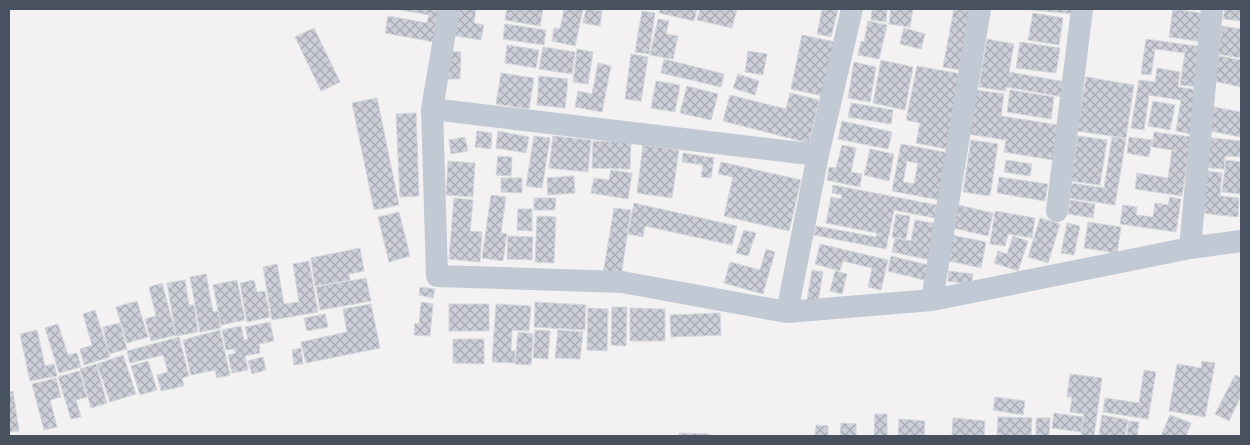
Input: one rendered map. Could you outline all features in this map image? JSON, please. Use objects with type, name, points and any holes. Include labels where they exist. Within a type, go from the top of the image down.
[{"type":"street","points":[[449,9],[432,109],[437,276],[622,282],[787,312],[932,300],[1190,248],[1241,241]]},
{"type":"street","points":[[787,312],[818,155],[852,9]]},
{"type":"street","points":[[932,300],[980,9]]},
{"type":"street","points":[[1057,211],[1082,9]]},
{"type":"street","points":[[1190,248],[1212,9]]},
{"type":"street","points":[[432,109],[818,155]]},
{"type":"building","points":[[395,9],[446,9],[440,43],[385,33],[388,16],[427,23],[429,15]]},
{"type":"building","points":[[454,9],[476,9],[474,23],[484,25],[481,40],[450,35]]},
{"type":"building","points":[[507,9],[543,9],[540,26],[505,20]]},
{"type":"building","points":[[564,9],[583,9],[575,46],[552,41],[554,28],[560,29]]},
{"type":"building","points":[[586,9],[602,11],[600,26],[583,23]]},
{"type":"building","points":[[660,9],[697,9],[694,21],[659,13]]},
{"type":"building","points":[[700,9],[737,9],[732,28],[697,20]]},
{"type":"building","points":[[822,9],[838,9],[831,37],[817,34]]},
{"type":"building","points":[[872,9],[887,9],[886,22],[871,20]]},
{"type":"building","points":[[891,9],[913,9],[910,27],[889,24]]},
{"type":"building","points":[[954,9],[971,9],[959,70],[943,67]]},
{"type":"building","points":[[1021,9],[1074,9],[1074,14]]},
{"type":"building","points":[[1173,9],[1207,14],[1203,42],[1169,37]]},
{"type":"building","points":[[1225,9],[1241,9],[1241,21],[1223,19]]},
{"type":"building","points":[[642,11],[655,13],[649,54],[635,52]]},
{"type":"building","points":[[1033,13],[1063,18],[1059,45],[1028,40]]},
{"type":"building","points":[[658,19],[669,21],[666,34],[678,36],[673,59],[650,55]]},
{"type":"building","points":[[868,21],[887,25],[879,59],[858,55],[861,41],[864,42]]},
{"type":"building","points":[[505,24],[546,30],[544,45],[503,39]]},
{"type":"building","points":[[1222,26],[1241,29],[1241,58],[1218,54]]},
{"type":"building","points":[[314,28],[340,82],[321,91],[295,37]]},
{"type":"building","points":[[904,28],[925,34],[921,49],[900,44]]},
{"type":"building","points":[[802,35],[835,42],[823,96],[791,89]]},
{"type":"building","points":[[987,39],[1014,44],[1009,72],[1066,82],[1063,97],[1006,87],[1006,91],[979,87]]},
{"type":"building","points":[[1146,39],[1203,47],[1197,87],[1180,85],[1185,53],[1155,49],[1151,75],[1141,74]]},
{"type":"building","points":[[1020,42],[1060,48],[1056,73],[1016,68]]},
{"type":"building","points":[[507,45],[539,50],[536,68],[505,63]]},
{"type":"building","points":[[543,47],[575,52],[572,74],[539,69]]},
{"type":"building","points":[[577,49],[593,52],[588,84],[573,82]]},
{"type":"building","points":[[446,51],[461,52],[460,79],[446,79]]},
{"type":"building","points":[[748,51],[767,54],[763,75],[745,72]]},
{"type":"building","points":[[631,54],[648,57],[641,101],[625,99]]},
{"type":"building","points":[[1219,56],[1241,60],[1241,87],[1214,81]]},
{"type":"building","points":[[664,59],[724,74],[721,87],[661,73]]},
{"type":"building","points":[[881,60],[913,67],[905,110],[873,103]]},
{"type":"building","points":[[854,62],[876,67],[870,102],[848,98]]},
{"type":"building","points":[[598,63],[611,66],[602,112],[575,107],[578,91],[592,94]]},
{"type":"building","points":[[917,66],[961,74],[947,149],[916,143],[920,123],[906,120]]},
{"type":"building","points":[[1157,68],[1180,72],[1178,87],[1198,90],[1192,134],[1176,131],[1181,100],[1149,95],[1144,130],[1131,128],[1139,80],[1155,82]]},
{"type":"building","points":[[501,73],[534,78],[529,109],[496,104]]},
{"type":"building","points":[[738,74],[759,81],[755,95],[733,88]]},
{"type":"building","points":[[539,76],[568,79],[565,108],[537,105]]},
{"type":"building","points":[[1086,77],[1134,85],[1126,138],[1077,131]]},
{"type":"building","points":[[656,81],[680,85],[675,112],[651,108]]},
{"type":"building","points":[[687,86],[718,94],[711,120],[680,113]]},
{"type":"building","points":[[975,90],[1004,94],[1001,116],[1058,125],[1053,160],[1004,152],[1006,140],[968,134]]},
{"type":"building","points":[[1010,90],[1054,97],[1051,119],[1007,112]]},
{"type":"building","points":[[790,93],[819,100],[809,143],[723,121],[730,95],[786,109]]},
{"type":"building","points":[[377,98],[399,205],[374,210],[352,103]]},
{"type":"building","points":[[1153,101],[1175,105],[1170,130],[1148,126]]},
{"type":"building","points":[[851,103],[893,110],[891,124],[848,117]]},
{"type":"building","points":[[1214,107],[1241,112],[1241,137],[1210,131]]},
{"type":"building","points":[[416,113],[419,196],[400,197],[396,114]]},
{"type":"building","points":[[842,121],[892,132],[888,149],[838,139]]},
{"type":"building","points":[[477,131],[492,133],[491,149],[475,147]]},
{"type":"building","points":[[498,131],[529,137],[526,153],[496,148]]},
{"type":"building","points":[[1154,132],[1191,137],[1182,196],[1135,189],[1137,173],[1168,178],[1172,150],[1152,147]]},
{"type":"building","points":[[534,136],[550,138],[542,188],[526,186]]},
{"type":"building","points":[[553,136],[591,140],[588,172],[549,168]]},
{"type":"building","points":[[1078,136],[1107,140],[1100,185],[1071,181]]},
{"type":"building","points":[[465,137],[468,151],[451,154],[449,140]]},
{"type":"building","points":[[1112,137],[1126,139],[1115,205],[1068,198],[1070,183],[1104,188]]},
{"type":"building","points":[[1129,137],[1152,140],[1149,157],[1127,153]]},
{"type":"building","points":[[1203,137],[1241,141],[1241,157],[1225,156],[1224,169],[1200,167]]},
{"type":"building","points":[[971,140],[998,144],[990,196],[963,192]]},
{"type":"building","points":[[593,141],[631,142],[630,169],[592,168]]},
{"type":"building","points":[[901,144],[949,153],[940,200],[892,191]],"holes":[[[907,161],[918,163],[914,184],[903,182]]]},
{"type":"building","points":[[643,145],[679,150],[672,198],[637,193]]},
{"type":"building","points":[[842,145],[856,148],[851,172],[862,174],[860,187],[827,180],[829,167],[836,168]]},
{"type":"building","points":[[870,149],[894,154],[889,181],[864,175]]},
{"type":"building","points":[[683,153],[714,158],[711,178],[701,177],[703,165],[682,162]]},
{"type":"building","points":[[498,156],[512,157],[511,176],[496,175]]},
{"type":"building","points":[[1006,160],[1032,164],[1030,176],[1004,172]]},
{"type":"building","points":[[1226,160],[1241,162],[1241,194],[1222,192]]},
{"type":"building","points":[[448,161],[475,163],[473,197],[446,195]]},
{"type":"building","points":[[721,162],[801,180],[789,231],[724,216],[733,177],[718,174]]},
{"type":"building","points":[[611,170],[632,173],[628,199],[591,193],[594,178],[609,180]]},
{"type":"building","points":[[1206,171],[1222,173],[1220,196],[1239,198],[1238,217],[1201,213]]},
{"type":"building","points":[[574,176],[575,193],[548,195],[547,178]]},
{"type":"building","points":[[999,177],[1048,184],[1045,201],[997,193]]},
{"type":"building","points":[[501,178],[522,178],[522,193],[501,192]]},
{"type":"building","points":[[833,185],[942,206],[940,219],[894,210],[886,249],[814,235],[816,226],[876,237],[877,233],[826,223],[831,197],[841,199],[842,195],[832,193]]},
{"type":"building","points":[[491,195],[506,197],[501,233],[507,234],[503,261],[482,258]]},
{"type":"building","points":[[1170,197],[1181,199],[1176,232],[1120,224],[1123,205],[1137,207],[1136,215],[1153,217],[1155,203],[1168,205]]},
{"type":"building","points":[[454,198],[473,200],[470,231],[482,232],[480,262],[449,259]]},
{"type":"building","points":[[534,198],[556,198],[555,210],[534,210]]},
{"type":"building","points":[[1070,200],[1095,204],[1093,218],[1068,214]]},
{"type":"building","points":[[634,203],[737,226],[732,245],[645,226],[643,237],[628,234]]},
{"type":"building","points":[[958,205],[993,213],[988,236],[953,228]]},
{"type":"building","points":[[614,208],[631,210],[621,276],[603,274]]},
{"type":"building","points":[[518,209],[532,209],[532,231],[517,230]]},
{"type":"building","points":[[995,211],[1035,218],[1032,238],[1008,234],[1005,246],[990,244]]},
{"type":"building","points":[[399,212],[410,256],[389,262],[378,217]]},
{"type":"building","points":[[896,214],[910,216],[906,239],[892,237]]},
{"type":"building","points":[[537,216],[556,217],[554,263],[535,262]]},
{"type":"building","points":[[1040,218],[1060,224],[1048,263],[1028,257]]},
{"type":"building","points":[[915,220],[938,224],[931,260],[892,252],[895,238],[911,241]]},
{"type":"building","points":[[1088,222],[1121,227],[1117,253],[1084,248]]},
{"type":"building","points":[[1067,223],[1080,226],[1074,255],[1061,253]]},
{"type":"building","points":[[744,230],[756,233],[748,256],[736,253]]},
{"type":"building","points":[[951,235],[986,242],[981,268],[945,260]]},
{"type":"building","points":[[508,236],[533,237],[532,260],[507,259]]},
{"type":"building","points":[[1013,236],[1028,241],[1018,271],[994,263],[998,251],[1007,254]]},
{"type":"building","points":[[820,244],[888,260],[881,290],[868,287],[872,268],[843,261],[840,271],[815,264]]},
{"type":"building","points":[[360,248],[364,271],[349,274],[350,280],[315,286],[311,258]]},
{"type":"building","points":[[766,249],[775,252],[763,294],[724,283],[730,262],[760,270]]},
{"type":"building","points":[[891,256],[932,266],[928,281],[888,271]]},
{"type":"building","points":[[309,261],[318,312],[272,320],[263,267],[277,264],[284,304],[299,302],[293,264]]},
{"type":"building","points":[[812,270],[823,272],[818,302],[807,300]]},
{"type":"building","points":[[835,271],[847,274],[842,294],[830,291]]},
{"type":"building","points":[[949,271],[973,274],[971,284],[948,281]]},
{"type":"building","points":[[206,274],[213,312],[218,311],[221,328],[200,332],[190,277]]},
{"type":"building","points":[[366,278],[371,301],[320,310],[316,287]]},
{"type":"building","points":[[185,280],[189,305],[194,305],[198,332],[176,336],[167,283]]},
{"type":"building","points":[[237,280],[245,320],[221,325],[213,285]]},
{"type":"building","points":[[254,280],[257,292],[265,291],[270,317],[247,322],[240,283]]},
{"type":"building","points":[[162,283],[176,335],[151,341],[145,319],[156,316],[149,287]]},
{"type":"building","points":[[420,287],[435,289],[433,298],[419,295]]},
{"type":"building","points":[[137,301],[148,337],[127,343],[116,307]]},
{"type":"building","points":[[421,302],[433,304],[430,336],[414,335],[415,323],[419,324]]},
{"type":"building","points":[[535,302],[586,305],[585,330],[534,327]]},
{"type":"building","points":[[371,304],[380,348],[306,363],[301,342],[347,332],[343,309]]},
{"type":"building","points":[[449,304],[489,304],[489,331],[449,331]]},
{"type":"building","points":[[496,304],[531,306],[529,331],[512,330],[511,351],[515,351],[515,363],[492,362]]},
{"type":"building","points":[[612,307],[627,307],[626,346],[611,345]]},
{"type":"building","points":[[588,308],[608,309],[607,351],[587,350]]},
{"type":"building","points":[[630,308],[665,309],[665,341],[630,341]]},
{"type":"building","points":[[95,310],[110,357],[84,365],[80,349],[92,345],[83,314]]},
{"type":"building","points":[[720,313],[721,335],[671,337],[670,315]]},
{"type":"building","points":[[325,314],[328,327],[307,331],[304,318]]},
{"type":"building","points":[[270,322],[274,341],[259,344],[260,353],[245,356],[248,370],[232,373],[228,355],[236,353],[234,349],[226,350],[222,330],[241,326],[244,340],[248,339],[245,327]]},
{"type":"building","points":[[120,323],[127,349],[109,354],[103,327]]},
{"type":"building","points":[[58,324],[68,355],[77,353],[81,367],[59,373],[45,328]]},
{"type":"building","points":[[37,330],[45,366],[54,364],[57,376],[30,381],[20,334]]},
{"type":"building","points":[[220,330],[230,375],[217,378],[215,370],[191,375],[183,340]]},
{"type":"building","points":[[535,330],[550,331],[548,359],[533,358]]},
{"type":"building","points":[[558,330],[583,332],[580,359],[555,358]]},
{"type":"building","points":[[518,332],[533,334],[531,365],[515,364]]},
{"type":"building","points":[[179,337],[189,376],[182,378],[184,386],[161,391],[157,375],[168,372],[163,355],[130,363],[127,351]]},
{"type":"building","points":[[453,339],[484,339],[484,364],[453,363]]},
{"type":"building","points":[[301,348],[303,364],[294,365],[292,350]]},
{"type":"building","points":[[123,355],[136,394],[110,402],[97,364]]},
{"type":"building","points":[[263,357],[266,370],[252,374],[248,361]]},
{"type":"building","points":[[148,361],[157,390],[140,395],[131,366]]},
{"type":"building","points":[[1202,361],[1215,363],[1205,417],[1169,411],[1177,364],[1201,368]]},
{"type":"building","points":[[96,364],[107,403],[91,408],[80,369]]},
{"type":"building","points":[[1144,370],[1156,372],[1148,419],[1103,412],[1105,398],[1139,403]]},
{"type":"building","points":[[79,371],[87,397],[76,400],[81,417],[71,419],[58,377]]},
{"type":"building","points":[[1070,374],[1102,378],[1094,436],[1081,436],[1084,414],[1070,412],[1072,397],[1067,397]]},
{"type":"building","points":[[1235,375],[1241,378],[1241,396],[1229,421],[1215,414]]},
{"type":"building","points":[[56,378],[61,397],[50,400],[57,427],[44,430],[32,384]]},
{"type":"building","points":[[13,391],[19,431],[9,432],[9,392]]},
{"type":"building","points":[[995,397],[1025,401],[1023,415],[993,410]]},
{"type":"building","points":[[1054,413],[1083,417],[1081,432],[1052,428]]},
{"type":"building","points":[[875,414],[887,414],[887,436],[874,436]]},
{"type":"building","points":[[1102,415],[1128,420],[1125,436],[1099,436]]},
{"type":"building","points":[[1170,415],[1191,423],[1186,436],[1161,436]]},
{"type":"building","points":[[998,417],[1032,418],[1031,436],[997,436]]},
{"type":"building","points":[[953,418],[985,421],[984,436],[952,436]]},
{"type":"building","points":[[1036,418],[1050,418],[1049,436],[1036,436]]},
{"type":"building","points":[[899,419],[925,421],[924,436],[898,436]]},
{"type":"building","points":[[1129,421],[1139,422],[1137,436],[1127,436]]},
{"type":"building","points":[[841,423],[856,424],[856,436],[840,436]]},
{"type":"building","points":[[816,425],[828,426],[828,436],[815,436]]},
{"type":"building","points":[[679,433],[710,434],[709,436],[679,436]]}]
